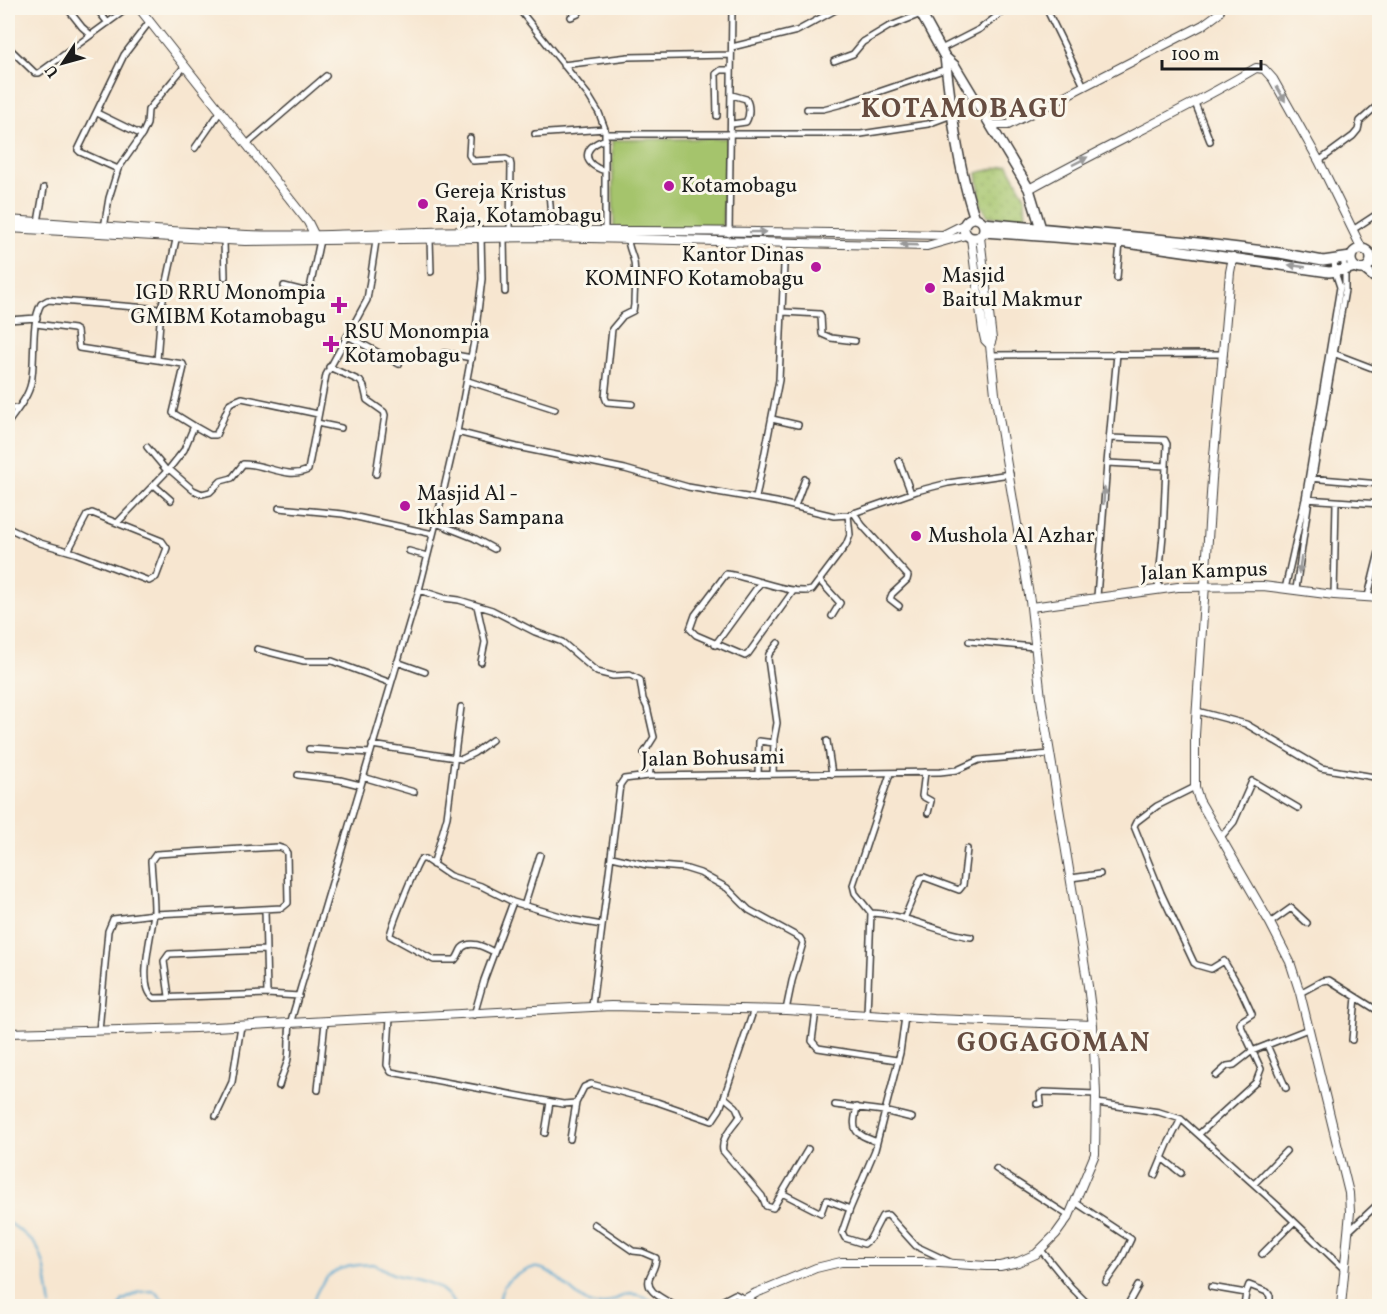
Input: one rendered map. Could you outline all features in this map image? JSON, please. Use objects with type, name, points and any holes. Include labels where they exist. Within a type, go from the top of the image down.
[{"type":"highway","points":[[920,11],[943,53],[954,66],[1029,189],[1043,234]]},
{"type":"highway","points":[[943,53],[966,194],[977,231]]},
{"type":"highway","points":[[947,87],[964,83]]},
{"type":"highway","points":[[965,224],[969,219],[977,231]]},
{"type":"highway","points":[[977,231],[1120,234],[1280,253],[1323,261],[1342,259],[1355,250],[1362,249],[1370,254],[1358,268]]},
{"type":"highway","points":[[1043,234],[1120,242],[1335,272],[1358,268],[1380,269]]},
{"type":"highway","points":[[1342,259],[1380,278]]},
{"type":"street","points":[[67,8],[91,35]]},
{"type":"street","points":[[96,8],[108,23]]},
{"type":"street","points":[[8,47],[30,69],[39,73],[128,8]]},
{"type":"street","points":[[139,8],[308,222],[317,238],[310,288],[304,291],[284,286]]},
{"type":"street","points":[[518,8],[588,95],[599,113],[605,134],[605,234]]},
{"type":"street","points":[[571,17],[578,14],[582,8]]},
{"type":"street","points":[[729,237],[732,8]]},
{"type":"street","points":[[732,46],[797,31],[839,8]]},
{"type":"street","points":[[943,53],[1008,8]]},
{"type":"street","points":[[1046,8],[1084,86]]},
{"type":"street","points":[[991,125],[1008,125],[1203,25],[1218,14],[1221,8]]},
{"type":"street","points":[[834,61],[853,54],[863,42],[920,11]]},
{"type":"street","points":[[118,169],[78,150],[124,55],[150,21]]},
{"type":"street","points":[[563,65],[628,57],[731,55]]},
{"type":"street","points":[[104,229],[118,169],[142,135],[147,124],[148,110],[184,67]]},
{"type":"street","points":[[807,109],[823,109],[846,103],[946,69]]},
{"type":"street","points":[[1029,189],[1257,69],[1264,69],[1273,79],[1319,161],[1362,249]]},
{"type":"street","points":[[717,116],[716,74],[721,70],[731,70]]},
{"type":"street","points":[[246,145],[326,76]]},
{"type":"street","points":[[732,95],[749,102],[746,122],[732,124]]},
{"type":"street","points":[[1195,103],[1210,141]]},
{"type":"street","points":[[1319,161],[1353,136],[1358,130],[1360,121],[1380,103]]},
{"type":"street","points":[[195,148],[220,112]]},
{"type":"street","points":[[97,113],[142,135]]},
{"type":"street","points":[[535,134],[861,134],[927,124],[953,114]]},
{"type":"street","points":[[999,139],[1008,125]]},
{"type":"street","points":[[605,134],[591,146],[587,153],[588,160],[596,168],[606,171]]},
{"type":"street","points":[[470,138],[469,154],[473,161],[506,159],[510,161],[510,231]]},
{"type":"street","points":[[38,222],[44,188]]},
{"type":"street","points":[[549,192],[552,231]]},
{"type":"street","points":[[1354,229],[1380,212]]},
{"type":"street","points":[[8,220],[224,241],[481,234],[504,238],[605,234],[628,239],[943,235],[965,224]]},
{"type":"street","points":[[8,228],[104,229]]},
{"type":"street","points":[[177,235],[247,235],[376,241],[430,239],[510,231],[552,231],[927,246],[977,231],[992,339],[990,345],[995,394],[1031,607],[1041,701],[1093,1025],[1097,1103],[1095,1154],[1069,1216],[1041,1250],[1027,1258],[1010,1264],[841,1262],[816,1268],[745,1299],[739,1306]]},
{"type":"street","points":[[279,1086],[287,1063],[290,1024],[419,590],[458,432],[476,336],[482,279],[481,234]]},
{"type":"street","points":[[157,360],[161,309],[177,235]]},
{"type":"street","points":[[504,238],[505,292]]},
{"type":"street","points":[[430,239],[431,272]]},
{"type":"street","points":[[628,239],[628,248],[634,267],[634,305],[633,311],[623,316],[612,329],[605,397],[607,402],[632,404]]},
{"type":"street","points":[[224,241],[225,277]]},
{"type":"street","points":[[147,447],[168,470],[192,490],[202,494],[210,492],[221,481],[232,478],[246,463],[283,472],[306,472],[312,454],[329,367],[367,300],[376,241]]},
{"type":"street","points":[[756,498],[780,370],[785,242]]},
{"type":"street","points":[[1117,278],[1120,242]]},
{"type":"street","points":[[1233,257],[1204,586],[1195,744],[1195,787],[1197,796],[1286,951],[1300,993],[1349,1193],[1350,1212],[1341,1306]]},
{"type":"street","points":[[1332,353],[1340,287],[1335,272],[1342,259]]},
{"type":"street","points":[[1296,589],[1310,478],[1332,353],[1346,290],[1358,268]]},
{"type":"street","points":[[8,423],[26,396],[31,383],[37,321],[41,304],[48,300],[161,309]]},
{"type":"street","points":[[783,312],[820,314],[822,334],[831,338],[855,341]]},
{"type":"street","points":[[8,320],[37,321],[74,329],[77,331],[79,348],[183,364],[173,413],[210,435],[216,435],[230,403],[242,398],[318,414]]},
{"type":"street","points":[[446,335],[476,336]]},
{"type":"street","points":[[348,336],[399,364]]},
{"type":"street","points":[[444,353],[472,358]]},
{"type":"street","points":[[1332,353],[1380,370]]},
{"type":"street","points":[[1097,597],[1118,354]]},
{"type":"street","points":[[991,355],[1224,354]]},
{"type":"street","points":[[329,367],[360,381],[367,400],[384,411],[376,474]]},
{"type":"street","points":[[468,381],[555,409]]},
{"type":"street","points":[[8,407],[17,409]]},
{"type":"street","points":[[772,419],[798,425]]},
{"type":"street","points":[[317,423],[341,428]]},
{"type":"street","points":[[118,522],[168,470],[188,444],[194,426]]},
{"type":"street","points":[[458,432],[517,447],[625,469],[696,488],[756,498],[834,516],[851,514],[948,483],[1010,474]]},
{"type":"street","points":[[1109,438],[1165,440],[1167,444],[1158,590]]},
{"type":"street","points":[[899,461],[911,493]]},
{"type":"street","points":[[1107,463],[1166,466]]},
{"type":"street","points":[[1310,478],[1380,484]]},
{"type":"street","points":[[795,506],[805,479]]},
{"type":"street","points":[[154,485],[171,500]]},
{"type":"street","points":[[1307,499],[1380,504]]},
{"type":"street","points":[[1285,589],[1307,499]]},
{"type":"street","points":[[1334,595],[1336,502]]},
{"type":"street","points":[[279,508],[343,514],[433,534]]},
{"type":"street","points":[[8,528],[40,543],[153,580],[163,558],[166,544],[118,522],[90,513],[68,551]]},
{"type":"street","points":[[794,590],[748,654],[741,656],[715,645],[692,633],[690,629],[695,615],[717,584],[728,574],[810,592],[843,550],[850,535],[851,514]]},
{"type":"street","points":[[851,514],[908,576],[890,599],[899,606]]},
{"type":"street","points":[[436,523],[474,538],[494,549]]},
{"type":"street","points":[[1368,596],[1380,548]]},
{"type":"street","points":[[409,551],[427,556]]},
{"type":"street","points":[[820,581],[840,603],[832,616]]},
{"type":"street","points":[[715,645],[761,582]]},
{"type":"street","name":"Jalan Kampus","points":[[1031,607],[1097,597],[1204,586],[1263,586],[1380,598]]},
{"type":"street","points":[[419,590],[492,610],[529,629],[562,642],[597,672],[613,676],[630,675],[640,680],[654,737],[644,753],[651,764],[649,776]]},
{"type":"street","points":[[477,606],[486,642],[481,662]]},
{"type":"street","points":[[969,641],[1034,647]]},
{"type":"street","points":[[773,774],[777,719],[768,659],[769,654],[778,643]]},
{"type":"street","points":[[258,649],[304,661],[332,661],[391,683]]},
{"type":"street","points":[[397,662],[425,672]]},
{"type":"street","points":[[433,865],[447,817],[461,707]]},
{"type":"street","points":[[1197,711],[1246,724],[1321,768],[1380,778]]},
{"type":"street","points":[[372,745],[453,758],[467,757],[492,740]]},
{"type":"street","points":[[758,775],[759,741],[774,742]]},
{"type":"street","points":[[827,741],[832,774]]},
{"type":"street","points":[[309,749],[370,753]]},
{"type":"street","name":"Jalan Bohusami","points":[[592,1006],[620,785],[624,779],[649,776],[925,772],[957,770],[980,760],[1050,754]]},
{"type":"street","points":[[925,772],[922,796],[931,801],[928,813]]},
{"type":"street","points":[[867,1014],[871,913],[855,893],[853,885],[890,774]]},
{"type":"street","points":[[298,775],[360,785]]},
{"type":"street","points":[[363,777],[414,792]]},
{"type":"street","points":[[1221,837],[1234,822],[1251,781],[1298,808]]},
{"type":"street","points":[[1195,787],[1157,806],[1134,826],[1161,893],[1194,963],[1211,969],[1224,961],[1244,996],[1252,1014],[1240,1024],[1262,1070],[1259,1078],[1198,1134]]},
{"type":"street","points":[[99,1031],[109,924],[113,919],[120,917],[154,915],[282,908],[288,903],[287,853],[284,849],[278,847],[156,854],[151,861],[154,915],[147,951],[148,992],[154,998],[267,994],[300,996]]},
{"type":"street","points":[[904,919],[921,878],[924,877],[958,890],[961,888],[967,849]]},
{"type":"street","points":[[524,906],[540,855]]},
{"type":"street","points":[[612,857],[646,865],[684,868],[700,873],[726,888],[749,910],[801,938],[803,943],[786,1010]]},
{"type":"street","points":[[494,952],[468,944],[461,949],[455,960],[434,960],[390,936],[392,924],[418,862],[423,858],[450,876],[481,886],[513,902],[602,925]]},
{"type":"street","points":[[1071,878],[1100,874]]},
{"type":"street","points":[[474,1015],[513,902]]},
{"type":"street","points":[[1270,923],[1291,908],[1307,923]]},
{"type":"street","points":[[265,909],[267,994]]},
{"type":"street","points":[[871,913],[904,919],[949,933],[971,937]]},
{"type":"street","points":[[169,996],[164,961],[169,954],[265,950]]},
{"type":"street","points":[[1300,993],[1322,981],[1329,980],[1375,1010],[1380,1010]]},
{"type":"street","points":[[1352,1040],[1356,997]]},
{"type":"street","points":[[8,1033],[290,1024],[474,1015],[592,1006],[683,1006],[816,1011],[1093,1025]]},
{"type":"street","points":[[570,1139],[576,1103],[584,1087],[591,1084],[657,1102],[712,1121],[717,1117],[754,1009]]},
{"type":"street","points":[[816,1011],[812,1041],[818,1048],[897,1060]]},
{"type":"street","points":[[905,1017],[877,1142],[842,1232],[845,1238],[864,1244],[870,1239],[882,1216],[888,1215],[915,1246],[953,1264]]},
{"type":"street","points":[[390,1018],[387,1065],[391,1072],[502,1091],[550,1102],[573,1105],[576,1103]]},
{"type":"street","points":[[318,1090],[325,1022]]},
{"type":"street","points":[[216,1116],[232,1082],[242,1026]]},
{"type":"street","points":[[1216,1076],[1227,1066],[1234,1065],[1252,1051],[1308,1029]]},
{"type":"street","points":[[1267,1045],[1286,1088]]},
{"type":"street","points":[[1037,1104],[1041,1103],[1040,1094],[1043,1092],[1096,1094]]},
{"type":"street","points":[[724,1097],[736,1107],[740,1116],[724,1139],[723,1150],[762,1196],[766,1206],[773,1208],[808,1149]]},
{"type":"street","points":[[545,1133],[550,1102]]},
{"type":"street","points":[[1097,1103],[1159,1112],[1181,1119],[1343,1268]]},
{"type":"street","points":[[835,1105],[884,1111],[912,1118]]},
{"type":"street","points":[[857,1107],[854,1129],[861,1136],[877,1142]]},
{"type":"street","points":[[1155,1175],[1181,1119]]},
{"type":"street","points":[[1254,1184],[1286,1151]]},
{"type":"street","points":[[1162,1158],[1181,1173]]},
{"type":"street","points":[[996,1169],[1069,1216]]},
{"type":"street","points":[[782,1193],[821,1213],[827,1200],[850,1209]]},
{"type":"street","points":[[1075,1202],[1131,1239],[1120,1262],[1106,1282]]},
{"type":"street","points":[[1348,1232],[1380,1202]]},
{"type":"street","points":[[1262,1254],[1294,1222]]},
{"type":"street","points":[[594,1224],[631,1249],[656,1258],[657,1262],[648,1286],[652,1292],[675,1306]]},
{"type":"street","points":[[1041,1250],[1090,1306]]},
{"type":"street","points":[[1244,1306],[1248,1285],[1267,1292],[1270,1296],[1270,1306]]},
{"type":"street","points":[[1127,1306],[1138,1286]]},
{"type":"street","points":[[1211,1287],[1246,1293]]},
{"type":"street","points":[[712,1306],[735,1294],[745,1299]]},
{"type":"street","points":[[989,1306],[994,1303],[998,1306]]},
{"type":"green space","name":"Kotamobagu","points":[[728,138],[722,231],[614,231],[612,140]]},
{"type":"green space","points":[[1008,165],[1025,197],[1026,220],[988,216],[981,205],[977,173]]},
{"type":"waterway","points":[[8,1222],[36,1246],[44,1267],[51,1306]]},
{"type":"waterway","points":[[311,1306],[318,1289],[333,1272],[349,1266],[372,1264],[393,1274],[436,1286],[450,1297],[455,1306]]},
{"type":"waterway","points":[[499,1306],[500,1296],[506,1283],[514,1276],[532,1268],[547,1271],[576,1295],[591,1304],[601,1305],[635,1294],[661,1306]]},
{"type":"waterway","points":[[120,1306],[122,1301],[139,1292],[154,1291],[170,1306]]},
{"type":"place","name":"Kotamobagu","points":[[669,186]]},
{"type":"place","name":"Gereja Kristus Raja, Kotamobagu","points":[[423,204]]},
{"type":"place","name":"Kantor Dinas KOMINFO Kotamobagu","points":[[816,267]]},
{"type":"place","name":"Masjid Baitul Makmur","points":[[930,288]]},
{"type":"place","name":"IGD RRU Monompia GMIBM Kotamobagu","points":[[339,305]]},
{"type":"place","name":"RSU Monompia Kotamobagu","points":[[331,344]]},
{"type":"place","name":"Masjid Al - Ikhlas Sampana","points":[[405,506]]},
{"type":"place","name":"Mushola Al Azhar","points":[[916,536]]},
{"type":"district","name":"KOTAMOBAGU","points":[[965,110]]},
{"type":"district","name":"GOGAGOMAN","points":[[1054,1044]]}]
